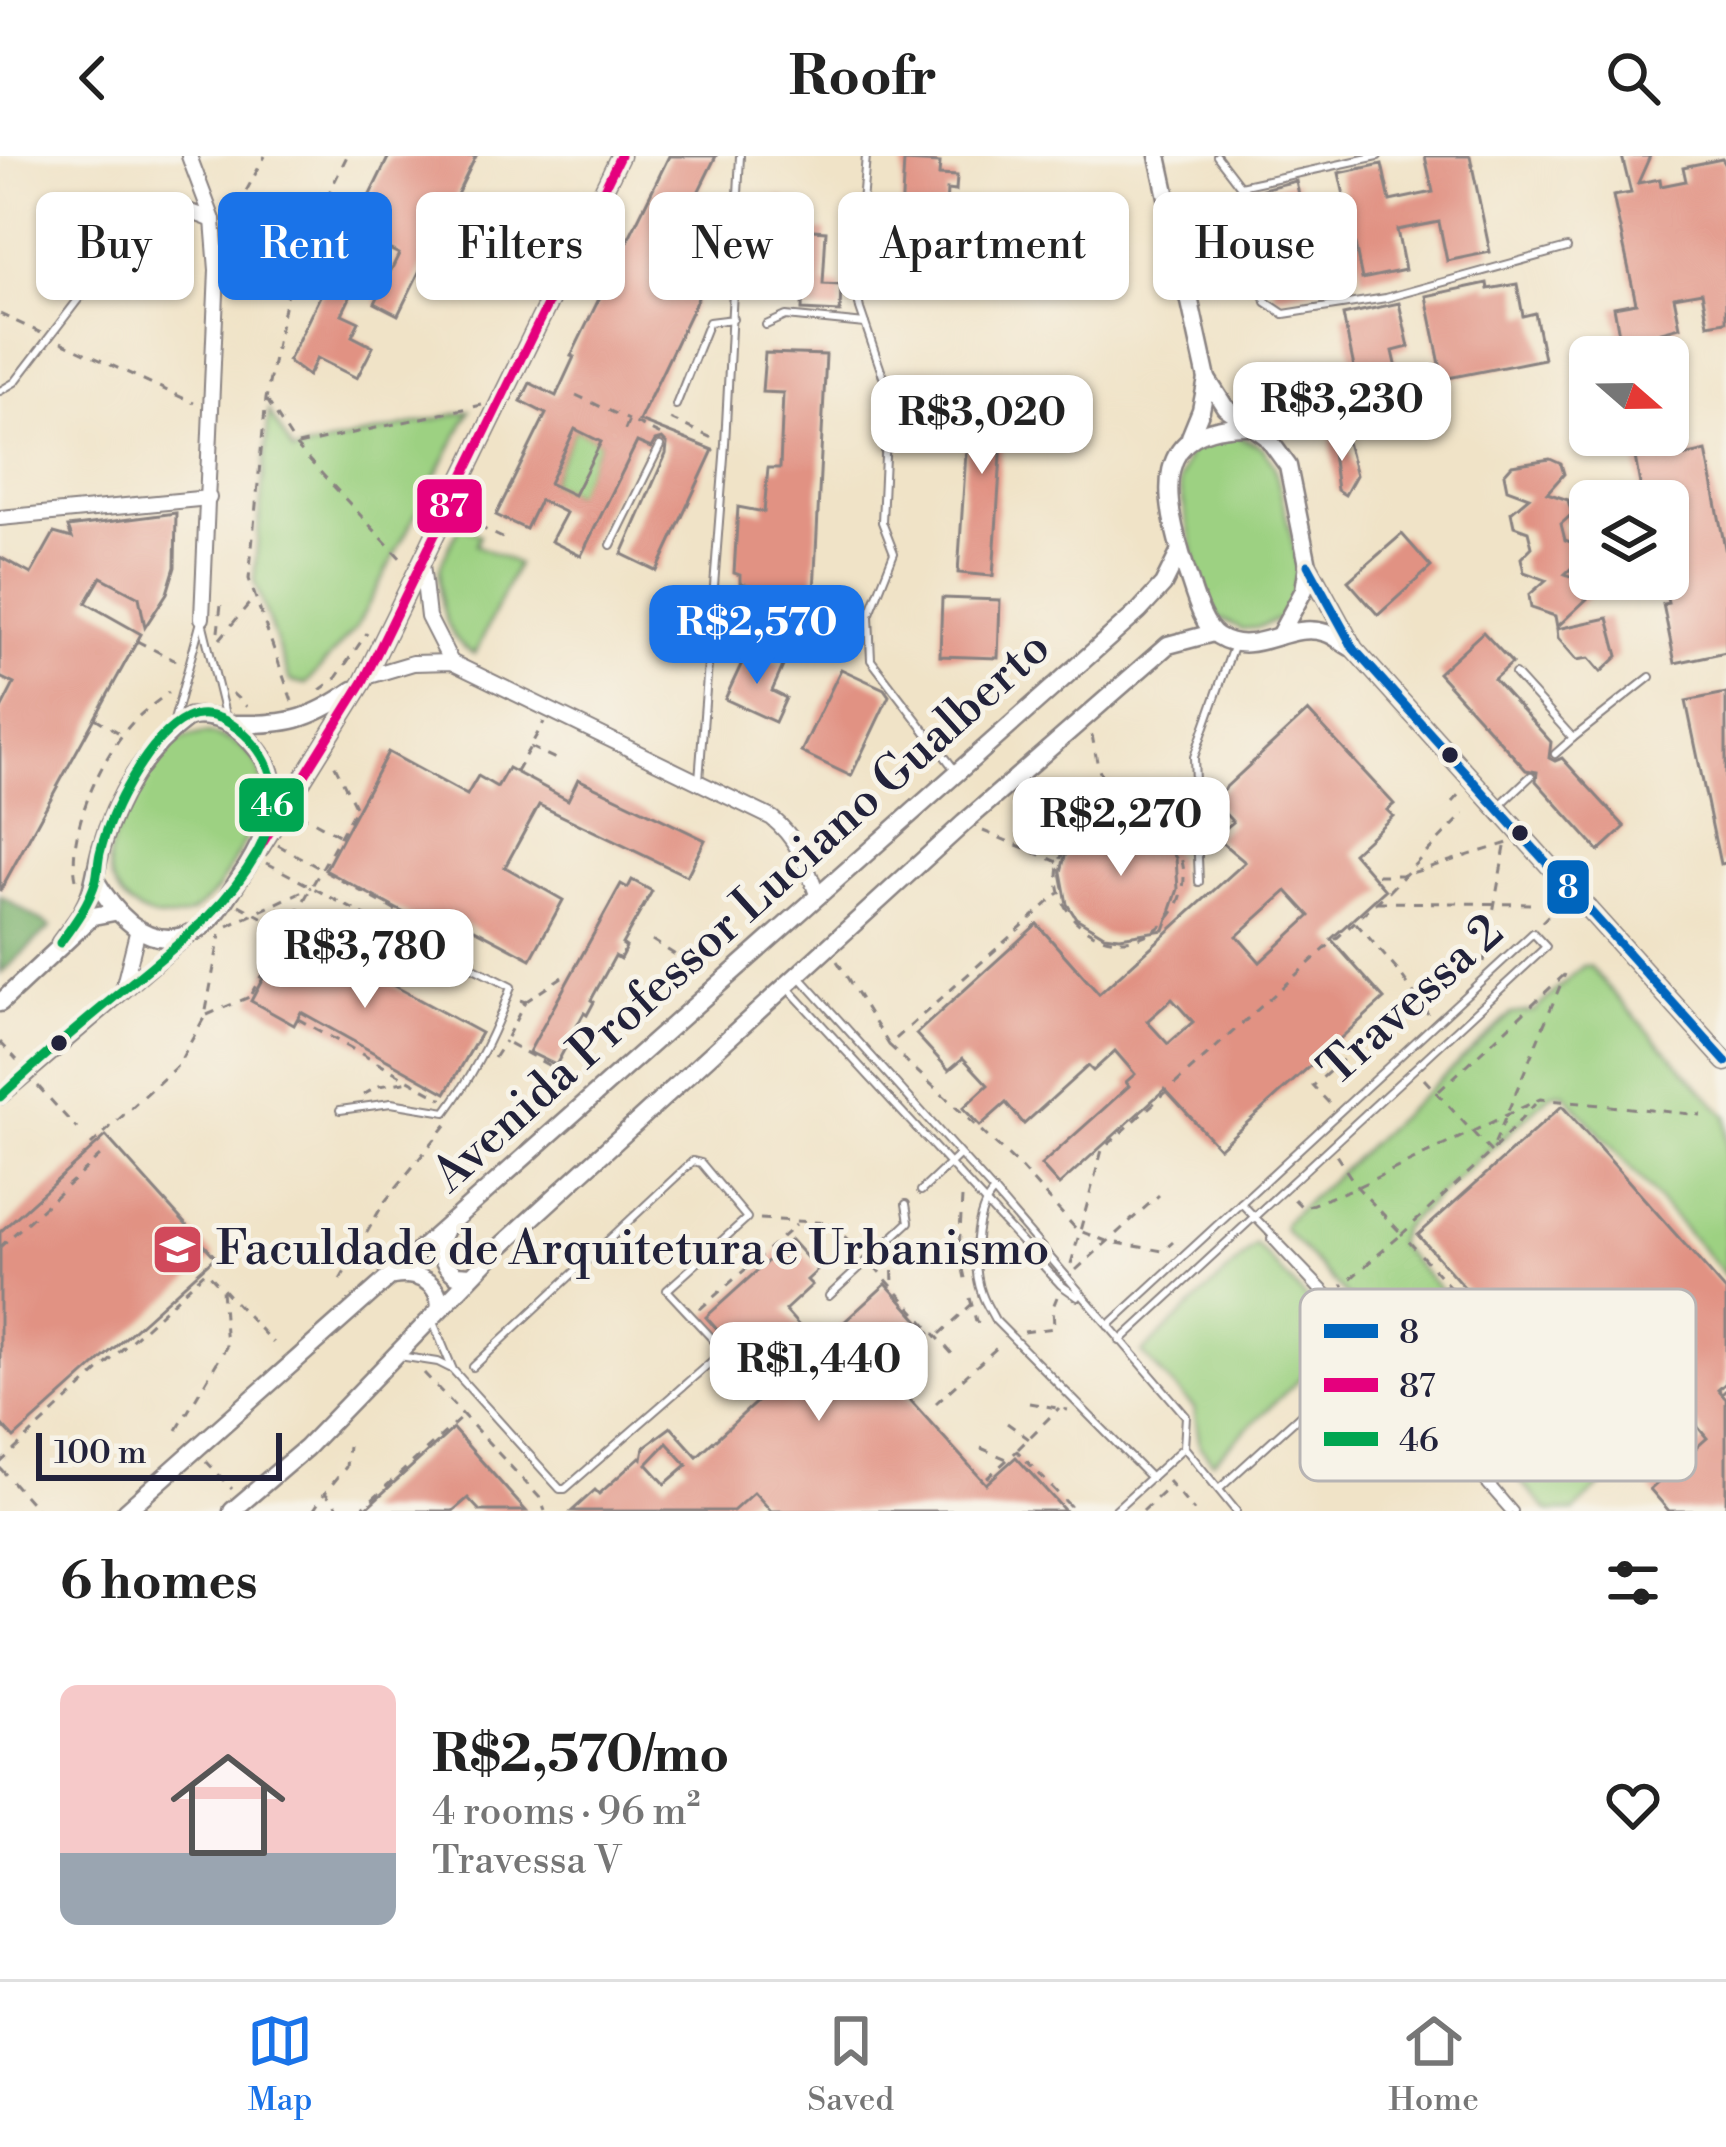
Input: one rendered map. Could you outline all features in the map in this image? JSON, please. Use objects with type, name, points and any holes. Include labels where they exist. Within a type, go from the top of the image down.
[{"type":"street","points":[[188,156],[213,220],[216,250],[202,618]]},
{"type":"street","points":[[0,1097],[227,898],[365,679],[413,564],[447,512],[620,156]]},
{"type":"street","points":[[1158,156],[1207,379],[1225,407],[1267,437],[1288,466],[1308,565],[1354,649],[1726,1062]]},
{"type":"street","points":[[194,214],[213,220]]},
{"type":"street","points":[[1207,379],[1201,410],[1167,479],[1180,551],[1213,633],[1234,644],[1251,645],[1279,636],[1325,632],[1354,649]]},
{"type":"street","points":[[1190,437],[1220,426],[1251,427]]},
{"type":"street","points":[[0,518],[209,498]]},
{"type":"street","name":"Avenida Professor Luciano Gualberto","points":[[126,1511],[1138,611],[1163,584],[1180,551]]},
{"type":"street","points":[[413,564],[428,616],[451,662]]},
{"type":"street","points":[[1279,636],[1295,611],[1308,565]]},
{"type":"street","name":"Avenida Professor Luciano Gualberto","points":[[232,1511],[306,1448],[471,1276],[964,823],[1168,645],[1213,633]]},
{"type":"street","points":[[60,943],[96,881],[100,851],[144,756],[172,729],[189,717],[278,725],[313,716],[365,679],[412,663],[451,662],[772,818],[802,852],[818,897]]},
{"type":"street","points":[[230,723],[255,747],[271,776],[270,809],[260,847]]},
{"type":"street","points":[[96,881],[114,912],[138,929],[160,937],[191,933]]},
{"type":"street","points":[[0,1003],[93,916],[114,912]]},
{"type":"street","points":[[123,989],[138,929]]},
{"type":"street","points":[[446,1228],[440,1244],[443,1262],[456,1275],[471,1276]]},
{"type":"street","points":[[392,1276],[416,1275],[427,1281],[440,1299],[436,1313]]},
{"type":"lane","points":[[699,784],[733,319],[740,156]]},
{"type":"lane","points":[[862,192],[866,156]]},
{"type":"lane","points":[[1217,156],[1240,186],[1266,302],[1284,314],[1386,298],[1568,248]]},
{"type":"lane","points":[[1240,186],[1378,156]]},
{"type":"lane","points":[[0,391],[15,382],[77,300]]},
{"type":"lane","points":[[859,300],[888,391],[882,522],[894,554],[869,616],[871,660],[957,773]]},
{"type":"lane","points":[[766,325],[786,316],[865,324]]},
{"type":"lane","points":[[676,405],[709,322],[733,319]]},
{"type":"lane","points":[[611,545],[660,446]]},
{"type":"lane","points":[[202,618],[230,723]]},
{"type":"lane","points":[[172,729],[202,618]]},
{"type":"lane","points":[[1199,882],[1194,757],[1234,644]]},
{"type":"lane","points":[[1515,674],[1573,738]]},
{"type":"lane","points":[[1555,754],[1650,677]]},
{"type":"lane","points":[[1496,808],[1531,776]]},
{"type":"lane","name":"Travessa 2","points":[[1108,1326],[1533,933],[1546,947],[1120,1341]]},
{"type":"lane","points":[[340,1110],[391,1103],[446,1112],[495,1031],[511,987],[460,964]]},
{"type":"lane","points":[[792,981],[994,1192],[1186,1416],[1184,1447],[1236,1511]]},
{"type":"lane","points":[[792,981],[1061,1285],[1085,1302]]},
{"type":"lane","points":[[921,1190],[958,1156]]},
{"type":"lane","points":[[397,1355],[438,1362],[453,1370],[560,1489],[565,1489],[720,1354],[721,1348],[667,1290],[747,1218],[701,1163],[693,1161],[473,1367]]},
{"type":"lane","points":[[994,1192],[985,1200],[978,1275],[995,1320],[1151,1478]]},
{"type":"lane","points":[[1241,1203],[1324,1289]]},
{"type":"lane","points":[[829,1296],[909,1222],[906,1204]]},
{"type":"lane","points":[[1254,1217],[1314,1289]]},
{"type":"lane","points":[[436,1313],[453,1370]]},
{"type":"lane","points":[[1219,1489],[1300,1415]]},
{"type":"lane","points":[[1114,1511],[1184,1447]]},
{"type":"lane","points":[[1486,1481],[1512,1511]]},
{"type":"lane","points":[[1488,1481],[1512,1511]]},
{"type":"path","points":[[216,250],[265,156]]},
{"type":"path","points":[[295,709],[249,579],[266,399],[291,271],[347,156]]},
{"type":"path","points":[[0,314],[212,411]]},
{"type":"path","points":[[576,395],[663,436],[660,446]]},
{"type":"path","points":[[266,399],[296,446],[413,564]]},
{"type":"path","points":[[296,446],[500,401]]},
{"type":"path","points":[[676,405],[670,419],[709,436]]},
{"type":"path","points":[[625,430],[628,420]]},
{"type":"path","points":[[447,512],[509,541]]},
{"type":"path","points":[[221,604],[217,642],[253,598]]},
{"type":"path","points":[[308,698],[336,678],[367,632]]},
{"type":"path","points":[[137,640],[183,664]]},
{"type":"path","points":[[229,689],[253,711]]},
{"type":"path","points":[[516,772],[550,710]]},
{"type":"path","points":[[1089,714],[1098,767],[1116,814]]},
{"type":"path","points":[[95,718],[123,735]]},
{"type":"path","points":[[530,747],[560,761]]},
{"type":"path","points":[[205,1016],[253,995],[356,808],[333,763]]},
{"type":"path","points":[[286,806],[341,837]]},
{"type":"path","points":[[1116,814],[1137,815],[1171,838],[1181,857],[1184,878],[1180,898],[1155,931],[1114,940],[1094,934],[1065,908],[1059,892],[1059,863],[1074,835],[1100,817],[1116,814]]},
{"type":"path","points":[[1068,1278],[1077,1230],[1102,1150],[1376,902],[1464,814]]},
{"type":"path","points":[[964,823],[1059,863]]},
{"type":"path","points":[[1377,875],[1405,875],[1506,846],[1480,982]]},
{"type":"path","points":[[260,847],[321,871],[432,931]]},
{"type":"path","points":[[260,847],[311,887],[460,964]]},
{"type":"path","points":[[91,1145],[178,1065],[205,1016],[220,930],[311,887]]},
{"type":"path","points":[[889,1045],[1059,892]]},
{"type":"path","points":[[1533,933],[1572,892]]},
{"type":"path","points":[[227,898],[285,930]]},
{"type":"path","points":[[1376,902],[1532,904]]},
{"type":"path","points":[[1355,921],[1435,1024]]},
{"type":"path","points":[[652,940],[691,965]]},
{"type":"path","points":[[829,950],[889,1045],[1020,1167],[1077,1230],[1106,1241],[1162,1251],[1172,1242]]},
{"type":"path","points":[[1437,1093],[1565,974],[1491,1152]]},
{"type":"path","points":[[494,1058],[525,1003],[562,977]]},
{"type":"path","points":[[509,994],[525,1003]]},
{"type":"path","points":[[1337,1113],[1313,1086],[1415,996]]},
{"type":"path","points":[[298,1019],[461,1109],[426,1145],[383,1204],[340,1280]]},
{"type":"path","points":[[505,1041],[566,1075]]},
{"type":"path","points":[[1415,1069],[1491,1152]]},
{"type":"path","points":[[359,1097],[379,1086],[410,1081]]},
{"type":"path","points":[[1339,1289],[1491,1152],[1540,1099]]},
{"type":"path","points":[[1283,1190],[1303,1208],[1540,1099],[1701,1115]]},
{"type":"path","points":[[1330,1146],[1357,1186],[1452,1289]]},
{"type":"path","points":[[0,1247],[100,1156]]},
{"type":"path","points":[[964,1178],[959,1250],[976,1322],[987,1328]]},
{"type":"path","points":[[1068,1278],[1159,1195]]},
{"type":"path","points":[[747,1218],[831,1223],[956,1357]]},
{"type":"path","points":[[691,1317],[797,1223]]},
{"type":"path","points":[[891,1239],[893,1287]]},
{"type":"path","points":[[892,1259],[959,1250]]},
{"type":"path","points":[[38,1511],[0,1466],[206,1271],[273,1342]]},
{"type":"path","points":[[1445,1281],[1446,1289]]},
{"type":"path","points":[[177,1430],[226,1347],[222,1288]]},
{"type":"path","points":[[938,1336],[972,1304]]},
{"type":"path","points":[[420,1369],[540,1498],[545,1511]]},
{"type":"path","points":[[1029,1402],[1087,1414]]},
{"type":"path","points":[[987,1478],[1059,1408]]},
{"type":"path","points":[[359,1511],[463,1416]]},
{"type":"path","points":[[1007,1423],[1029,1438]]},
{"type":"path","points":[[313,1511],[346,1467],[348,1446]]},
{"type":"path","points":[[980,1448],[1008,1459]]},
{"type":"path","points":[[1017,1450],[1070,1506],[1065,1511]]},
{"type":"path","points":[[205,1460],[232,1489]]},
{"type":"path","points":[[1158,1471],[1194,1511]]},
{"type":"path","points":[[1143,1511],[1171,1485]]},
{"type":"path","points":[[325,1492],[341,1511]]},
{"type":"green space","points":[[269,411],[293,452],[470,411],[356,628],[306,684],[290,681],[254,580]]},
{"type":"green space","points":[[575,429],[601,442],[575,495],[549,483]]},
{"type":"green space","points":[[1238,435],[1263,448],[1274,465],[1298,565],[1291,603],[1280,618],[1242,629],[1218,617],[1201,588],[1179,482],[1189,452],[1206,437]]},
{"type":"green space","points":[[460,526],[480,535],[476,545],[517,564],[475,654],[450,629],[440,594],[441,565]]},
{"type":"green space","points":[[207,733],[237,744],[255,760],[262,779],[253,823],[217,890],[200,906],[176,918],[149,915],[126,901],[111,878],[114,839],[135,792],[159,755],[180,739]]},
{"type":"green space","points":[[0,896],[51,927],[0,974]]},
{"type":"green space","points":[[1583,966],[1589,966],[1726,1116],[1726,1276],[1564,1093],[1552,1094],[1402,1228],[1397,1244],[1440,1289],[1340,1289],[1284,1229],[1285,1222],[1511,1014],[1534,1011]]},
{"type":"green space","points":[[1256,1245],[1300,1292],[1300,1379],[1213,1461],[1200,1447],[1194,1408],[1142,1353]]},
{"type":"green space","points":[[1520,1481],[1606,1481],[1574,1511],[1548,1511]]},
{"type":"building","points":[[389,156],[476,156],[458,192],[416,192],[416,278],[398,315],[375,303],[392,300],[392,268],[399,254],[392,251],[392,192],[371,192]]},
{"type":"building","points":[[669,156],[716,156],[698,192],[651,192]]},
{"type":"building","points":[[1425,156],[1470,156],[1490,252],[1447,261],[1439,222],[1397,230],[1405,270],[1362,279],[1357,192],[1343,192],[1339,173],[1382,164],[1390,201],[1433,192]]},
{"type":"building","points":[[1622,156],[1650,156],[1638,183],[1660,179],[1661,186],[1686,181],[1683,167],[1722,159],[1726,165],[1726,321],[1708,324],[1702,292],[1674,297],[1680,327],[1661,332],[1662,336],[1619,336],[1614,307],[1636,303],[1613,196],[1631,193]]},
{"type":"building","points":[[904,161],[940,163],[939,175],[957,176],[956,191],[902,192]]},
{"type":"building","points":[[1296,181],[1298,192],[1254,192],[1254,191]]},
{"type":"building","points":[[649,197],[649,300],[697,300],[639,421],[713,450],[657,571],[622,554],[666,454],[662,439],[651,448],[637,442],[581,556],[551,541],[566,513],[540,500],[526,529],[496,515],[546,414],[521,401],[530,383],[556,396],[598,300],[625,300],[625,246]],"holes":[[[575,429],[601,442],[574,495],[549,483]]]},
{"type":"building","points":[[814,230],[826,231],[823,284],[838,285],[840,312],[802,310],[802,300],[814,300]]},
{"type":"building","points":[[1487,283],[1488,289],[1517,284],[1523,316],[1535,313],[1544,359],[1443,379],[1426,296]]},
{"type":"building","points":[[318,300],[349,300],[342,314],[359,322],[352,336],[373,347],[357,378],[317,358],[308,376],[288,361]]},
{"type":"building","points":[[1399,303],[1409,347],[1393,351],[1400,382],[1359,391],[1343,315]]},
{"type":"building","points":[[765,353],[826,355],[812,631],[797,630],[797,639],[772,630],[774,590],[740,583],[740,575],[734,573],[738,507],[764,512],[768,468],[780,468],[783,393],[762,392]]},
{"type":"building","points":[[971,378],[1006,380],[993,576],[958,573]]},
{"type":"building","points":[[1345,435],[1356,475],[1345,495],[1337,490],[1330,438]]},
{"type":"building","points":[[1706,451],[1726,553],[1726,652],[1675,663],[1663,604],[1689,600],[1689,480],[1639,480],[1635,456],[1680,457]]},
{"type":"building","points":[[1550,459],[1561,464],[1564,474],[1547,493],[1568,500],[1569,517],[1561,524],[1569,542],[1565,574],[1569,575],[1569,600],[1586,600],[1557,627],[1555,616],[1531,608],[1529,595],[1546,580],[1524,572],[1521,558],[1532,547],[1528,531],[1514,526],[1511,512],[1529,497],[1507,489],[1504,474],[1512,465]]},
{"type":"building","points":[[176,513],[175,567],[167,593],[145,627],[139,597],[101,577],[86,603],[141,634],[0,891],[0,711],[14,684],[0,677],[0,557],[31,574],[54,533],[72,538],[68,527]]},
{"type":"building","points":[[1402,534],[1431,567],[1378,615],[1348,581]]},
{"type":"building","points":[[942,598],[1000,600],[998,658],[940,656]]},
{"type":"building","points":[[1608,618],[1618,656],[1601,672],[1589,658],[1577,660],[1558,638],[1557,629]]},
{"type":"building","points":[[1483,632],[1512,663],[1494,679],[1551,742],[1549,758],[1562,758],[1625,827],[1599,851],[1536,781],[1537,772],[1526,770],[1438,673]]},
{"type":"building","points":[[748,650],[783,666],[772,691],[786,698],[775,722],[725,699]]},
{"type":"building","points":[[841,669],[884,689],[889,696],[851,776],[801,752]]},
{"type":"building","points":[[1726,693],[1726,863],[1720,864],[1686,701]]},
{"type":"building","points":[[1308,711],[1394,804],[1387,810],[1393,816],[1353,853],[1385,890],[1331,939],[1384,999],[1219,1148],[1165,1089],[1059,1185],[1041,1165],[1129,1086],[1126,1082],[1135,1074],[1115,1051],[1093,1071],[1088,1066],[1024,1124],[1006,1103],[980,1126],[963,1108],[988,1085],[963,1058],[949,1070],[916,1034],[1037,924],[1099,994],[1245,862],[1215,837],[1233,822],[1212,800]],"holes":[[[1287,891],[1310,916],[1260,962],[1237,936]],[[1172,999],[1193,1022],[1168,1044],[1147,1021]]]},
{"type":"building","points":[[388,752],[467,795],[478,776],[497,787],[508,768],[568,800],[578,779],[705,840],[687,876],[539,805],[505,867],[563,900],[531,959],[452,917],[443,934],[325,870]]},
{"type":"building","points":[[1114,818],[1130,819],[1158,832],[1176,858],[1178,889],[1164,930],[1104,935],[1076,918],[1067,904],[1061,872],[1065,856],[1085,829]]},
{"type":"building","points":[[632,880],[652,891],[587,1015],[584,1013],[556,1065],[529,1052],[621,884],[628,888]]},
{"type":"building","points":[[289,929],[481,1033],[446,1093],[301,1012],[294,1025],[251,1001]]},
{"type":"building","points":[[1562,1106],[1726,1291],[1726,1383],[1718,1390],[1726,1399],[1726,1511],[1669,1511],[1650,1489],[1659,1481],[1696,1481],[1696,1448],[1707,1438],[1696,1425],[1696,1289],[1466,1289],[1418,1235]]},
{"type":"building","points":[[106,1136],[215,1257],[14,1438],[0,1423],[0,1232]]},
{"type":"building","points":[[791,1240],[818,1270],[807,1280],[812,1285],[785,1310],[801,1328],[780,1346],[798,1364],[886,1284],[930,1333],[886,1373],[986,1484],[1016,1457],[1065,1511],[771,1511],[754,1492],[733,1511],[572,1511],[642,1459],[644,1447],[671,1427],[697,1456],[775,1385],[706,1317]],"holes":[[[667,1443],[687,1465],[665,1484],[647,1464]]]},
{"type":"building","points":[[453,1429],[526,1511],[480,1511],[468,1498],[453,1511],[363,1511]]},
{"type":"transit line","name":"87","points":[[261,846],[363,682],[620,156]]},
{"type":"transit line","name":"8","points":[[1308,565],[1354,649],[1726,1062]]},
{"type":"transit line","name":"46","points":[[0,1097],[197,927],[244,874],[265,835],[272,792],[266,762],[238,729],[200,715],[187,718],[158,741],[121,797],[105,836],[93,889],[60,943]]},
{"type":"place","name":"Faculdade de Arquitetura e Urbanismo","points":[[177,1250]]}]
